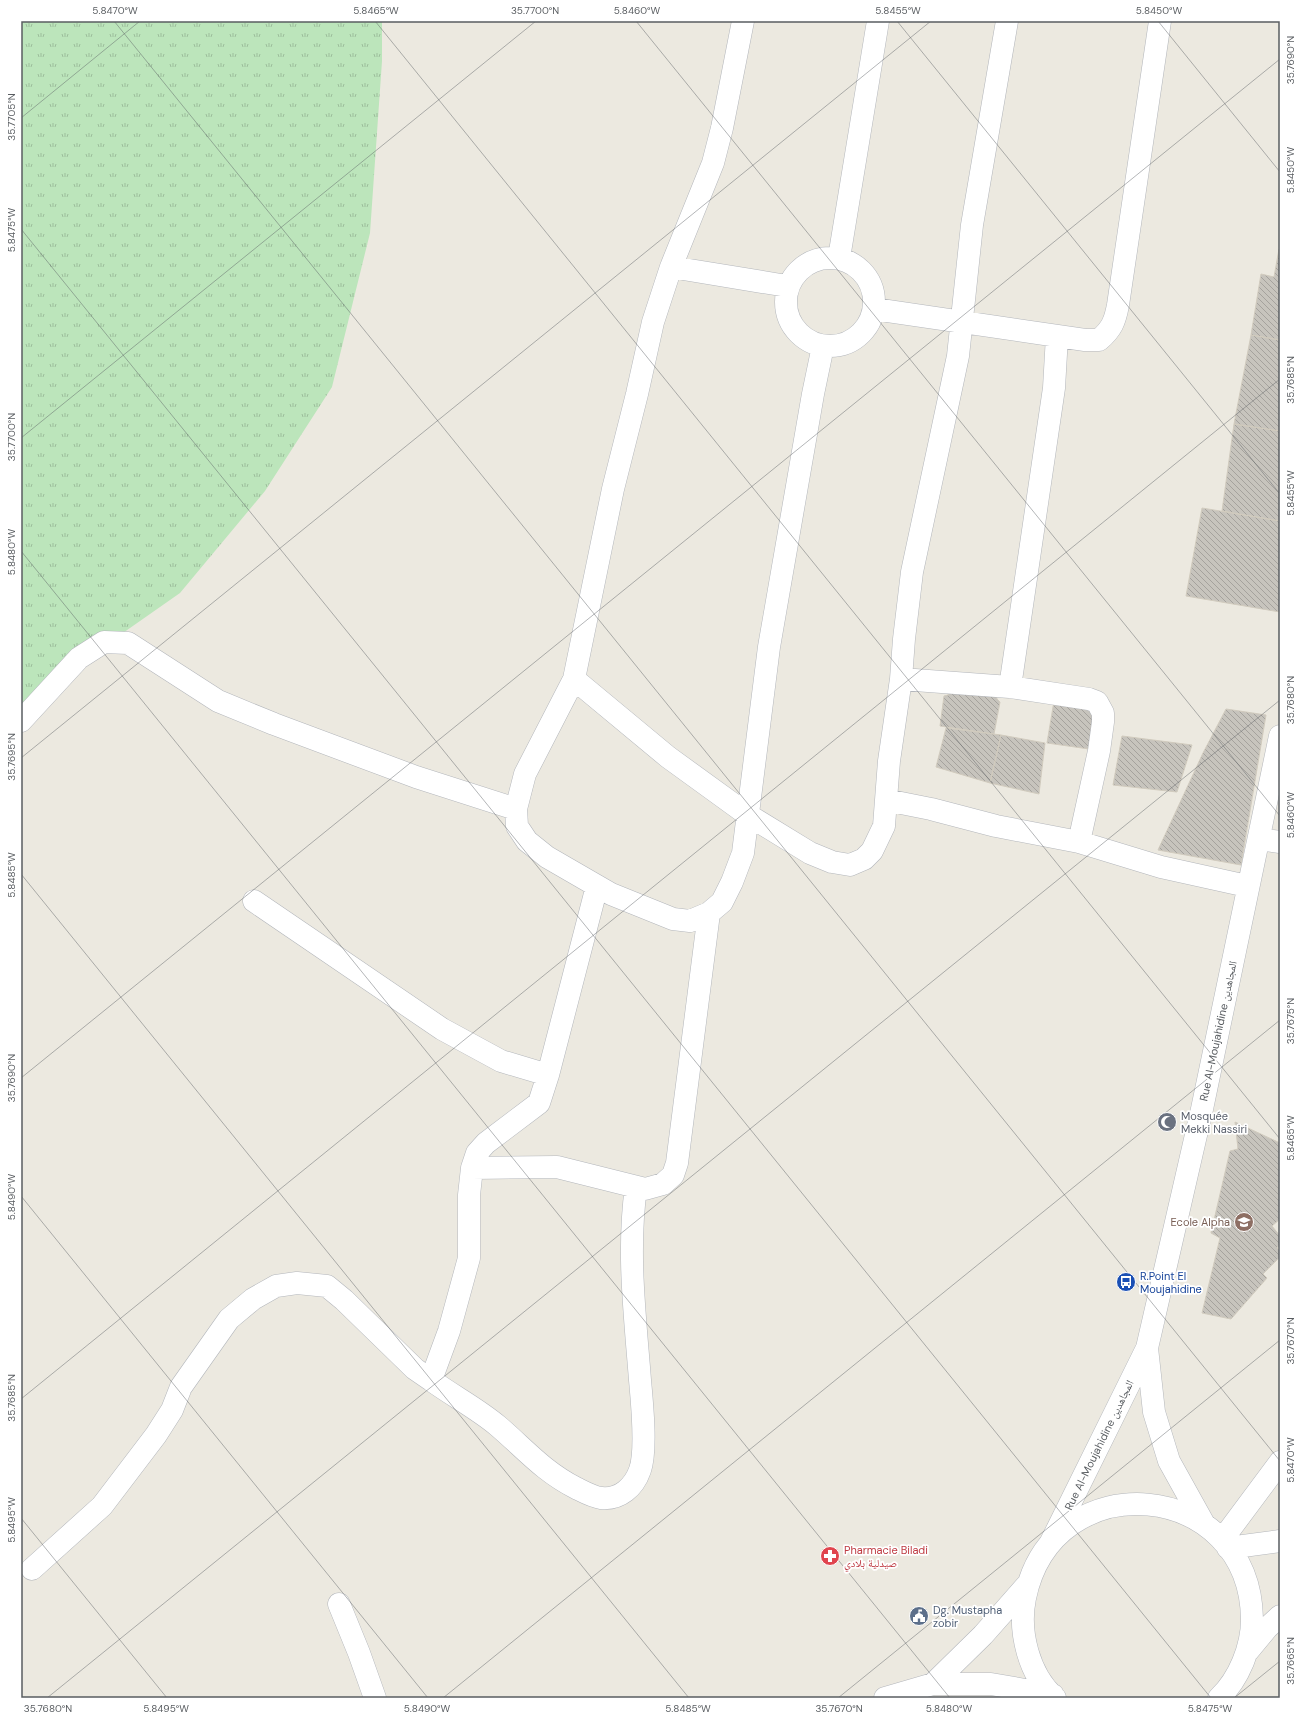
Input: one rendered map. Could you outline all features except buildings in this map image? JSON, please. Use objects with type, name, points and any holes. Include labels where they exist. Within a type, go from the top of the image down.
[{"type":"street","points":[[744,21],[722,128],[713,163],[671,267],[653,322],[637,394],[613,489],[574,679],[524,774],[516,809],[517,826],[527,841],[547,857],[597,886],[643,908],[673,919],[690,921],[709,913],[722,902],[732,882],[743,853],[769,647],[813,394],[823,346]]},
{"type":"street","points":[[839,258],[878,21]]},
{"type":"street","points":[[574,679],[668,757],[748,815],[810,852],[832,862],[850,865],[864,859],[872,851],[884,826],[893,727],[901,679],[912,572],[958,356],[963,322],[972,225],[1007,21]]},
{"type":"street","points":[[874,309],[1085,340],[1099,340],[1106,333],[1115,321],[1160,21]]},
{"type":"street","points":[[839,258],[855,265],[867,276],[874,292],[874,309],[865,330],[846,344],[823,346],[805,340],[791,325],[785,306],[787,286],[799,269],[818,259],[839,258]]},
{"type":"street","points":[[671,267],[787,286]]},
{"type":"street","points":[[1010,687],[1054,388],[1057,336]]},
{"type":"street","points":[[21,721],[79,658],[104,642],[128,643],[218,701],[274,724],[416,777],[516,809]]},
{"type":"street","points":[[901,679],[1010,687],[1089,699],[1097,702],[1103,713],[1103,722],[1099,751],[1079,842]]},
{"type":"street","name":"Rue Al-Moujahidine المجاهدين","points":[[1052,1542],[1147,1348],[1202,1109],[1247,886],[1259,839],[1280,736]]},
{"type":"street","points":[[886,800],[931,809],[996,826],[1079,842],[1161,867],[1247,886]]},
{"type":"street","points":[[1259,839],[1280,842]]},
{"type":"street","points":[[431,1380],[449,1331],[469,1258],[468,1216],[472,1168],[477,1154],[486,1143],[539,1103],[548,1075],[597,886]]},
{"type":"street","points":[[254,901],[442,1029],[501,1061],[548,1075]]},
{"type":"street","points":[[472,1168],[557,1167],[645,1189],[663,1184],[673,1174],[677,1164],[709,913]]},
{"type":"street","points":[[32,1569],[102,1506],[156,1435],[172,1410],[181,1388],[229,1319],[253,1299],[276,1286],[297,1284],[327,1286],[344,1300],[415,1369],[498,1425],[539,1464],[560,1480],[602,1498],[622,1495],[631,1486],[640,1470],[643,1442],[642,1400],[631,1262],[632,1218],[636,1187]]},
{"type":"street","name":"Rue Al-Moujahidine المجاهدين","points":[[1147,1348],[1154,1412],[1169,1461],[1204,1524]]},
{"type":"street","points":[[1225,1544],[1280,1462]]},
{"type":"street","points":[[1054,1697],[1038,1676],[1027,1648],[1023,1631],[1023,1607],[1028,1583],[1038,1562],[1052,1542],[1070,1526],[1090,1514],[1113,1506],[1137,1503],[1161,1505],[1184,1512],[1204,1524],[1225,1544],[1237,1560],[1246,1582],[1252,1605],[1252,1629],[1247,1652],[1237,1674],[1221,1697]]},
{"type":"street","points":[[1225,1544],[1280,1541]]},
{"type":"street","points":[[933,1684],[983,1635],[1028,1583]]},
{"type":"street","points":[[339,1604],[360,1653],[375,1698]]},
{"type":"street","points":[[1247,1652],[1267,1628],[1280,1616]]},
{"type":"street","points":[[885,1698],[933,1684],[991,1684],[1054,1697]]},
{"type":"green space","points":[[21,21],[382,21],[382,61],[370,233],[332,387],[265,491],[180,593],[80,663],[21,733]]},
{"type":"place","name":"Mosquée Mekki Nassiri","points":[[1167,1122]]},
{"type":"place","name":"Ecole Alpha","points":[[1244,1222]]},
{"type":"place","name":"R.Point El Moujahidine","points":[[1126,1282]]},
{"type":"place","name":"Pharmacie Biladi صيدلية بلادي","points":[[830,1556]]},
{"type":"place","name":"Dg. Mustapha zobir","points":[[919,1616]]}]
